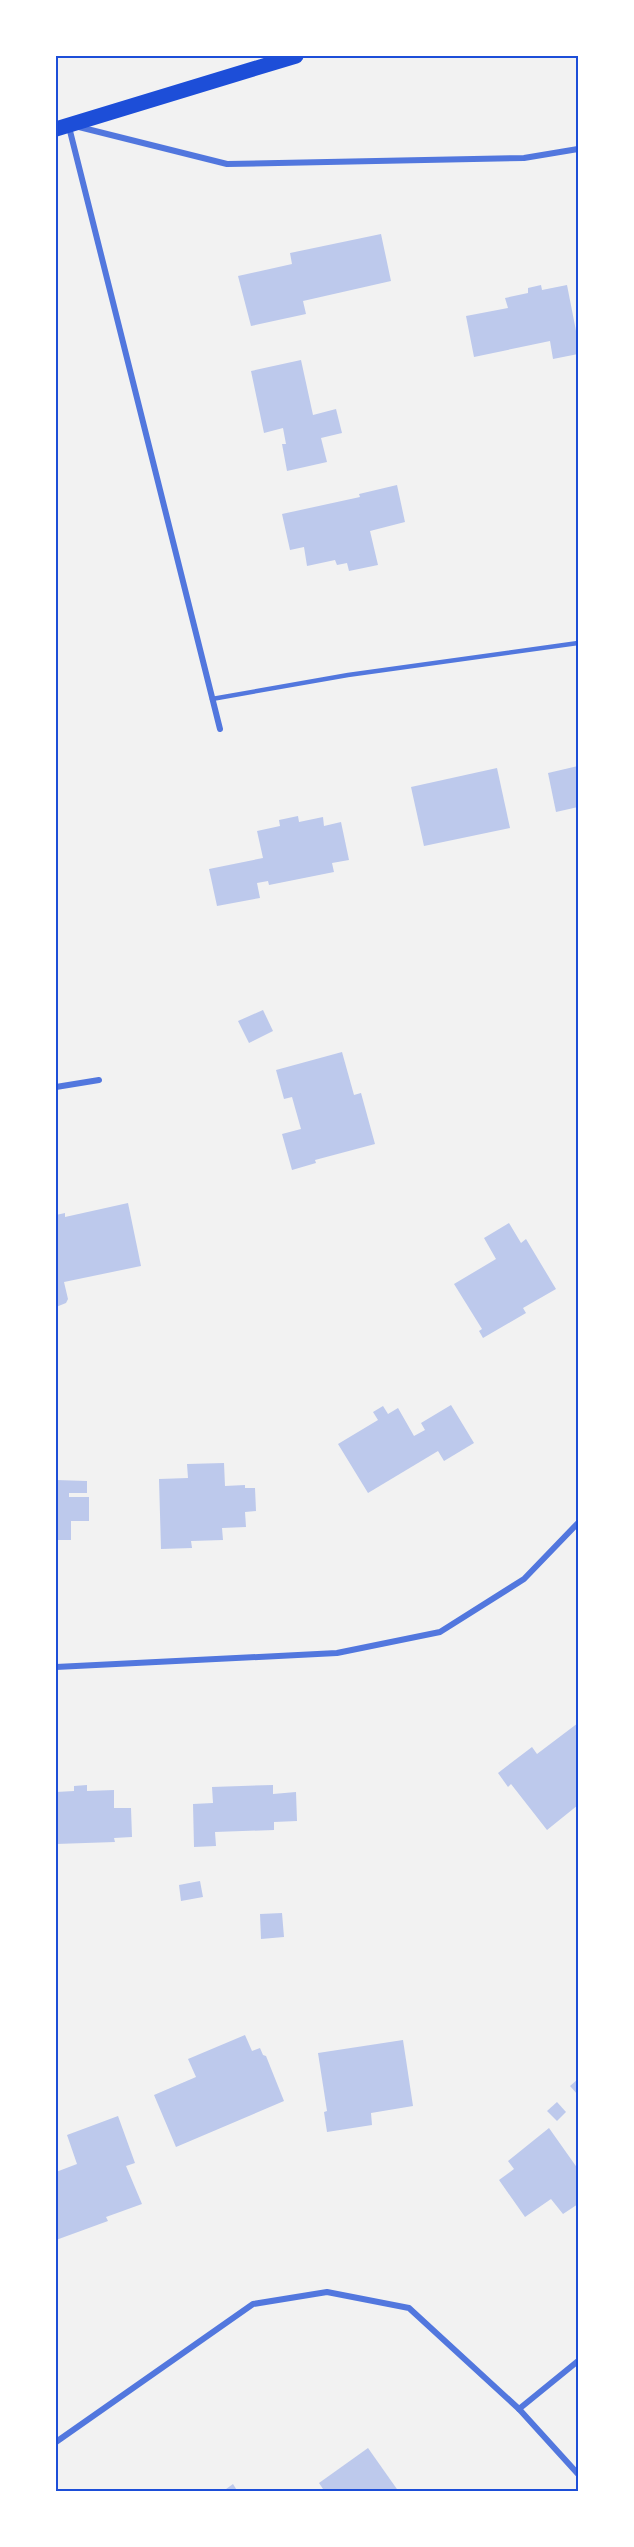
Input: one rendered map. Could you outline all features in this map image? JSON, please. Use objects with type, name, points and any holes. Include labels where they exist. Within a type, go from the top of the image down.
[{"type":"main road","points":[[62,127],[296,56]]},
{"type":"street","points":[[220,729],[62,127],[227,164],[524,158],[579,149]]},
{"type":"street","points":[[56,1087],[99,1080]]},
{"type":"street","points":[[56,1667],[338,1653],[440,1632],[524,1579],[579,1523]]},
{"type":"street","points":[[56,2442],[253,2304],[327,2292],[409,2308],[519,2409],[579,2474]]},
{"type":"street","points":[[519,2409],[579,2361]]},
{"type":"lane","points":[[212,699],[348,675],[579,643]]},
{"type":"building","points":[[381,234],[391,281],[303,301],[306,314],[251,326],[238,276],[292,264],[290,253]]},
{"type":"building","points":[[541,285],[542,290],[567,285],[578,341],[578,354],[553,359],[550,341],[474,357],[466,316],[508,308],[505,298],[528,293],[528,288]]},
{"type":"building","points":[[301,360],[313,415],[336,409],[342,433],[321,438],[327,462],[287,471],[282,444],[286,444],[283,428],[264,433],[251,371]]},
{"type":"building","points":[[397,485],[405,522],[370,531],[378,565],[349,571],[347,563],[337,565],[335,560],[307,566],[304,547],[290,550],[282,514],[360,497],[359,494]]},
{"type":"building","points":[[578,766],[578,807],[556,812],[548,773]]},
{"type":"building","points":[[497,768],[510,828],[424,846],[411,787]]},
{"type":"building","points":[[298,816],[299,822],[323,817],[324,826],[341,822],[349,860],[332,863],[334,872],[269,885],[268,881],[257,883],[260,898],[217,906],[209,869],[263,858],[257,831],[280,826],[279,820]]},
{"type":"building","points":[[263,1010],[273,1031],[249,1043],[238,1021]]},
{"type":"building","points":[[342,1052],[354,1095],[361,1093],[375,1144],[315,1160],[316,1163],[292,1170],[282,1134],[301,1129],[292,1097],[284,1099],[276,1070]]},
{"type":"building","points":[[128,1203],[141,1266],[64,1282],[68,1299],[66,1303],[56,1307],[56,1215],[65,1213],[65,1217]]},
{"type":"building","points":[[509,1223],[521,1243],[526,1239],[556,1289],[523,1308],[526,1313],[483,1338],[479,1331],[482,1329],[454,1284],[496,1259],[484,1238]]},
{"type":"building","points":[[451,1405],[474,1443],[444,1461],[438,1451],[368,1493],[338,1444],[378,1420],[373,1412],[383,1406],[388,1414],[398,1408],[414,1436],[425,1430],[421,1423]]},
{"type":"building","points":[[224,1463],[225,1486],[245,1485],[245,1488],[255,1488],[256,1511],[245,1512],[246,1527],[222,1528],[223,1540],[191,1541],[192,1548],[161,1549],[159,1479],[188,1478],[187,1464]]},
{"type":"building","points":[[56,1480],[87,1481],[87,1493],[69,1493],[69,1497],[89,1497],[89,1521],[71,1521],[71,1540],[56,1540]]},
{"type":"building","points":[[578,1723],[578,1805],[547,1830],[511,1784],[508,1787],[498,1773],[532,1747],[537,1754]]},
{"type":"building","points":[[87,1785],[87,1791],[114,1790],[114,1808],[131,1808],[132,1837],[114,1838],[115,1842],[56,1844],[56,1792],[74,1791],[74,1786]]},
{"type":"building","points":[[273,1785],[273,1794],[296,1792],[297,1821],[274,1822],[274,1830],[215,1832],[216,1846],[194,1847],[193,1804],[213,1803],[212,1787]]},
{"type":"building","points":[[200,1881],[203,1897],[181,1901],[179,1885]]},
{"type":"building","points":[[282,1913],[284,1937],[261,1939],[260,1914]]},
{"type":"building","points":[[245,2035],[252,2051],[260,2048],[266,2056],[284,2101],[176,2147],[154,2095],[196,2077],[188,2059]]},
{"type":"building","points":[[403,2040],[413,2106],[371,2113],[372,2125],[327,2132],[324,2112],[327,2111],[318,2053]]},
{"type":"building","points":[[578,2079],[578,2095],[570,2086]]},
{"type":"building","points":[[557,2102],[566,2112],[557,2121],[547,2111]]},
{"type":"building","points":[[118,2116],[135,2163],[126,2166],[142,2204],[106,2217],[108,2221],[56,2240],[56,2172],[77,2164],[67,2135]]},
{"type":"building","points":[[549,2128],[578,2169],[578,2204],[563,2214],[551,2199],[525,2217],[499,2180],[514,2169],[508,2161]]},
{"type":"building","points":[[368,2448],[399,2492],[325,2492],[319,2483]]},
{"type":"building","points":[[233,2484],[238,2492],[222,2492]]}]
